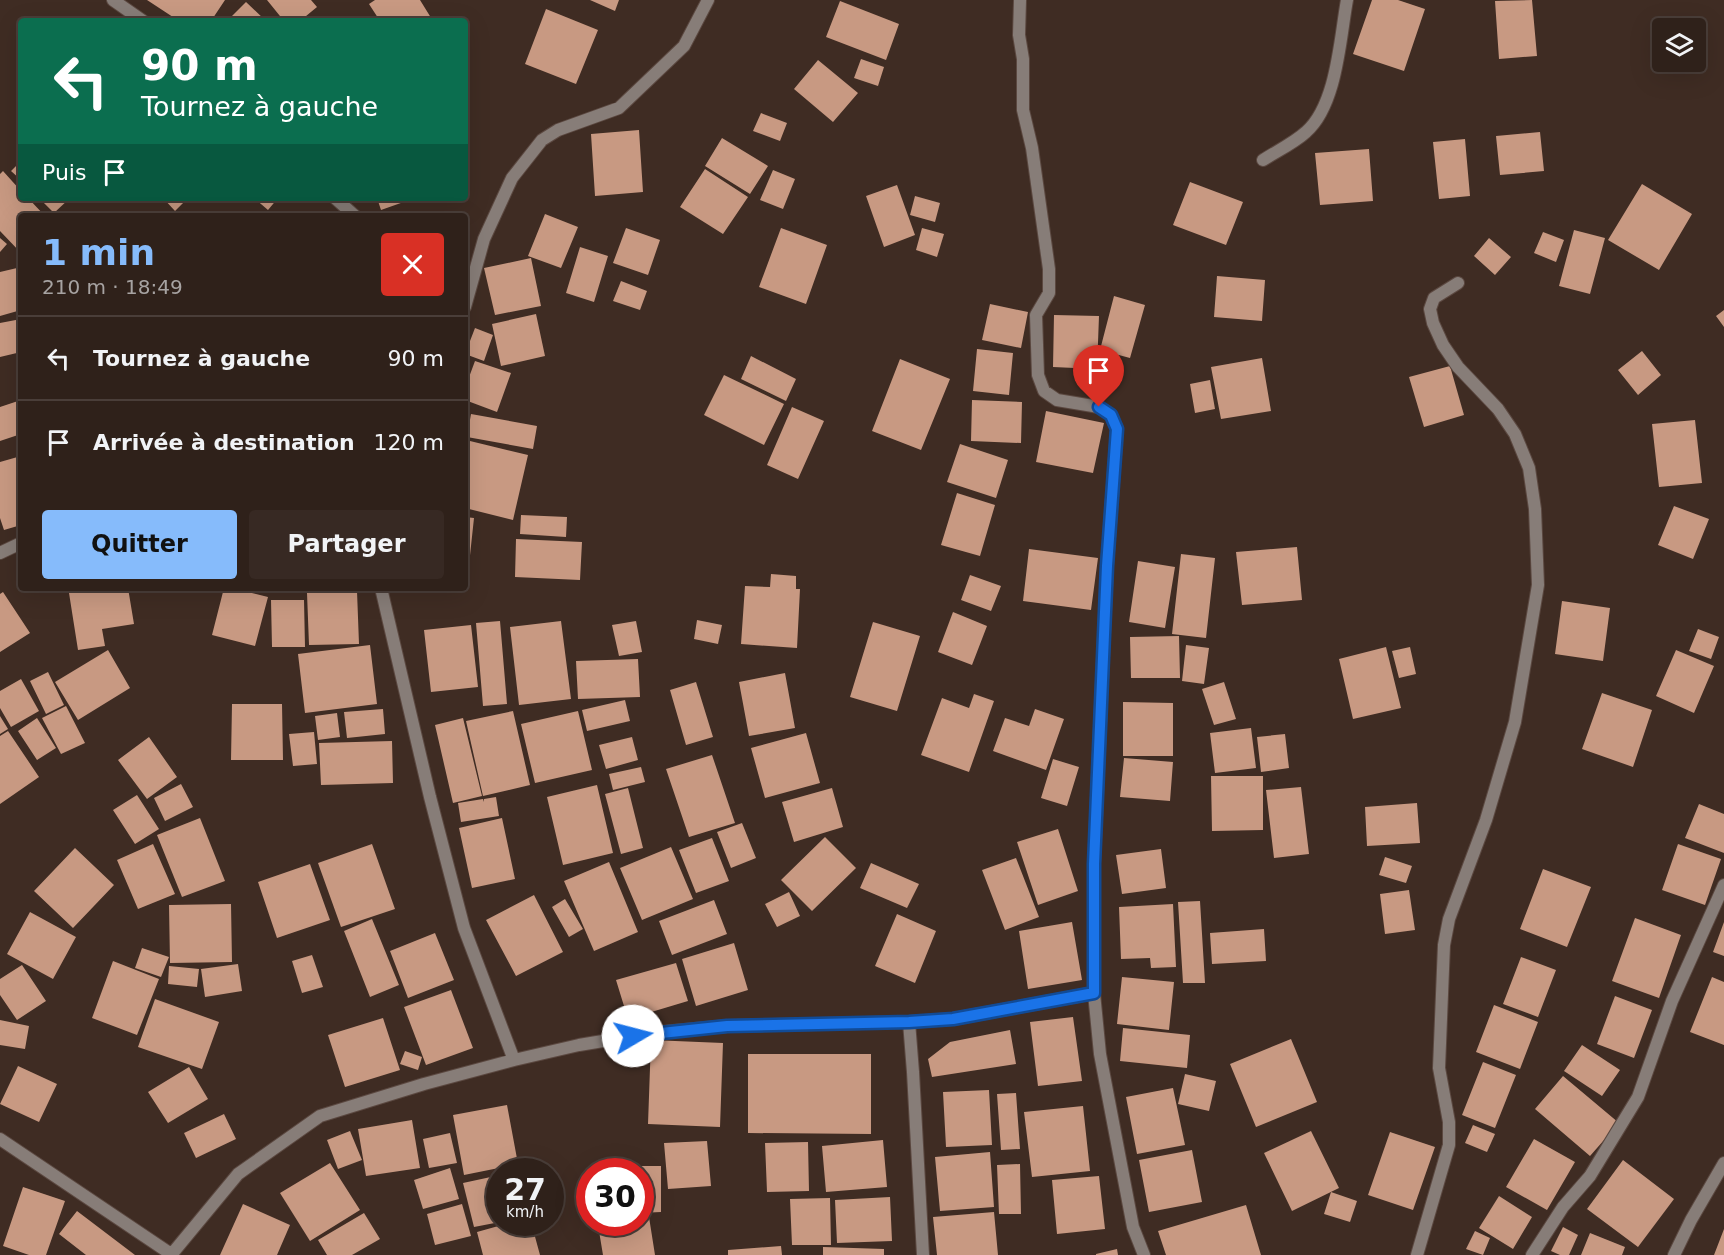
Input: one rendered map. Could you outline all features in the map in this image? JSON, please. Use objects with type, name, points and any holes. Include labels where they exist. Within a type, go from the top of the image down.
[{"type":"street","points":[[113,0],[139,18]]},
{"type":"street","points":[[468,284],[484,239],[512,178],[542,140],[558,130],[619,108],[684,46],[708,0]]},
{"type":"street","points":[[1020,0],[1023,110],[1032,148],[1049,269],[1049,293],[1036,315],[1038,375],[1044,391],[1058,400],[1099,407],[1111,415],[1117,429],[1107,566],[1096,816],[1094,993],[1100,1054],[1133,1227],[1144,1255]]},
{"type":"street","points":[[1263,160],[1308,131],[1321,112],[1334,80],[1347,0]]},
{"type":"street","points":[[338,201],[352,213]]},
{"type":"street","points":[[1417,1255],[1449,1145],[1449,1122],[1439,1068],[1444,945],[1449,919],[1486,820],[1515,722],[1538,585],[1535,509],[1529,468],[1515,434],[1497,409],[1458,367],[1443,345],[1433,323],[1430,309],[1434,298],[1458,283]]},
{"type":"street","points":[[0,553],[18,544]]},
{"type":"street","points":[[382,591],[430,797],[464,928],[514,1060]]},
{"type":"street","points":[[1532,1255],[1563,1206],[1590,1176],[1638,1097],[1672,1001],[1724,885]]},
{"type":"street","points":[[0,1139],[171,1254],[238,1174],[320,1116],[424,1084],[579,1045],[641,1035],[727,1026],[953,1019],[1094,993]]},
{"type":"street","points":[[909,1022],[923,1255]]},
{"type":"street","points":[[1674,1255],[1724,1163]]},
{"type":"building","points":[[147,0],[225,0],[213,18],[174,18]]},
{"type":"building","points":[[267,0],[311,0],[317,7],[304,18],[282,18]]},
{"type":"building","points":[[375,0],[420,0],[431,18],[378,18],[369,4]]},
{"type":"building","points":[[590,0],[619,0],[615,11]]},
{"type":"building","points":[[1372,0],[1398,0],[1425,9],[1404,71],[1353,54]]},
{"type":"building","points":[[1532,0],[1537,56],[1499,59],[1495,1]]},
{"type":"building","points":[[840,1],[899,24],[886,60],[826,37]]},
{"type":"building","points":[[246,2],[263,18],[230,18]]},
{"type":"building","points":[[546,9],[598,30],[576,84],[525,64]]},
{"type":"building","points":[[861,59],[884,67],[878,86],[854,78]]},
{"type":"building","points":[[818,60],[858,93],[833,122],[794,89]]},
{"type":"building","points":[[761,113],[787,123],[780,141],[753,131]]},
{"type":"building","points":[[639,130],[643,192],[595,196],[591,134]]},
{"type":"building","points":[[1540,132],[1544,171],[1500,175],[1496,136]]},
{"type":"building","points":[[722,138],[768,166],[750,194],[705,166]]},
{"type":"building","points":[[1465,139],[1470,196],[1439,199],[1433,142]]},
{"type":"building","points":[[1369,149],[1373,201],[1320,205],[1315,153]]},
{"type":"building","points":[[18,164],[18,177],[11,171]]},
{"type":"building","points":[[705,169],[748,197],[723,234],[680,207]]},
{"type":"building","points":[[773,170],[795,179],[783,209],[760,200]]},
{"type":"building","points":[[3,171],[18,188],[18,201],[31,201],[42,213],[18,213],[18,250],[0,231],[0,174]]},
{"type":"building","points":[[1190,182],[1243,202],[1226,245],[1173,225]]},
{"type":"building","points":[[1642,184],[1692,214],[1659,270],[1608,240]]},
{"type":"building","points":[[897,185],[915,235],[884,247],[866,196]]},
{"type":"building","points":[[915,196],[940,203],[935,222],[910,215]]},
{"type":"building","points":[[42,201],[67,201],[54,213]]},
{"type":"building","points":[[166,201],[185,201],[175,211]]},
{"type":"building","points":[[258,201],[276,201],[268,210]]},
{"type":"building","points":[[378,201],[406,201],[381,210]]},
{"type":"building","points":[[545,214],[578,227],[561,268],[528,256]]},
{"type":"building","points":[[626,228],[660,240],[648,275],[613,263]]},
{"type":"building","points":[[781,228],[827,245],[806,304],[759,287]]},
{"type":"building","points":[[922,228],[944,234],[937,257],[916,250]]},
{"type":"building","points":[[1574,230],[1605,238],[1590,294],[1559,286]]},
{"type":"building","points":[[1543,232],[1564,240],[1556,262],[1534,253]]},
{"type":"building","points":[[0,238],[7,244],[0,252]]},
{"type":"building","points":[[1489,238],[1511,257],[1495,275],[1474,256]]},
{"type":"building","points":[[580,247],[608,256],[594,302],[566,293]]},
{"type":"building","points":[[531,258],[541,306],[495,315],[484,268]]},
{"type":"building","points":[[17,268],[18,272],[18,311],[0,316],[0,272]]},
{"type":"building","points":[[1217,276],[1265,280],[1262,321],[1214,317]]},
{"type":"building","points":[[621,281],[647,291],[640,310],[613,301]]},
{"type":"building","points":[[1114,296],[1145,305],[1130,358],[1100,350]]},
{"type":"building","points":[[990,304],[1028,312],[1021,348],[982,340]]},
{"type":"building","points":[[1724,310],[1724,327],[1716,316]]},
{"type":"building","points":[[536,314],[545,356],[501,366],[492,324]]},
{"type":"building","points":[[1054,315],[1099,316],[1097,369],[1053,367]]},
{"type":"building","points":[[18,320],[18,353],[0,357],[0,323]]},
{"type":"building","points":[[475,328],[493,335],[484,361],[468,355],[468,346]]},
{"type":"building","points":[[977,349],[1013,353],[1009,395],[973,391]]},
{"type":"building","points":[[1642,351],[1661,375],[1638,395],[1618,370]]},
{"type":"building","points":[[751,356],[796,379],[786,401],[741,379]]},
{"type":"building","points":[[1262,358],[1271,411],[1221,419],[1211,367]]},
{"type":"building","points":[[900,359],[950,379],[921,450],[872,431]]},
{"type":"building","points":[[475,361],[511,373],[497,412],[468,401],[468,380]]},
{"type":"building","points":[[1450,366],[1464,415],[1424,427],[1409,377]]},
{"type":"building","points":[[724,375],[784,404],[764,445],[704,415]]},
{"type":"building","points":[[1210,380],[1215,409],[1195,413],[1190,384]]},
{"type":"building","points":[[972,400],[1022,402],[1021,443],[971,441]]},
{"type":"building","points":[[18,401],[18,435],[0,441],[0,407]]},
{"type":"building","points":[[792,407],[824,421],[798,479],[767,465]]},
{"type":"building","points":[[1046,411],[1104,423],[1093,473],[1036,462]]},
{"type":"building","points":[[471,414],[537,426],[533,449],[468,437]]},
{"type":"building","points":[[1695,420],[1702,483],[1659,487],[1652,424]]},
{"type":"building","points":[[470,441],[528,455],[513,520],[468,509]]},
{"type":"building","points":[[960,444],[1008,460],[996,498],[947,482]]},
{"type":"building","points":[[18,457],[18,526],[4,530],[0,518],[0,462]]},
{"type":"building","points":[[957,493],[995,505],[980,556],[941,545]]},
{"type":"building","points":[[1674,506],[1709,519],[1693,559],[1658,545]]},
{"type":"building","points":[[521,515],[567,517],[566,537],[520,534]]},
{"type":"building","points":[[468,517],[474,518],[468,574]]},
{"type":"building","points":[[516,539],[582,542],[580,580],[515,577]]},
{"type":"building","points":[[1297,547],[1302,600],[1242,605],[1236,552]]},
{"type":"building","points":[[1029,549],[1098,558],[1091,610],[1023,601]]},
{"type":"building","points":[[1181,554],[1215,558],[1206,638],[1172,634]]},
{"type":"building","points":[[1138,561],[1175,567],[1165,628],[1129,622]]},
{"type":"building","points":[[771,574],[796,576],[796,589],[800,589],[797,648],[741,644],[745,586],[770,587]]},
{"type":"building","points":[[970,575],[1001,586],[991,611],[961,600]]},
{"type":"building","points":[[128,591],[134,624],[102,629],[105,646],[78,650],[69,593]]},
{"type":"building","points":[[223,591],[243,591],[268,597],[255,646],[212,635]]},
{"type":"building","points":[[357,591],[359,644],[309,645],[307,593]]},
{"type":"building","points":[[3,592],[30,633],[0,652],[0,594]]},
{"type":"building","points":[[271,600],[304,600],[305,647],[272,647]]},
{"type":"building","points":[[1562,601],[1610,608],[1603,661],[1555,654]]},
{"type":"building","points":[[953,612],[987,626],[972,665],[938,652]]},
{"type":"building","points":[[697,620],[722,625],[718,644],[694,639]]},
{"type":"building","points":[[500,621],[507,704],[483,706],[476,623]]},
{"type":"building","points":[[561,621],[571,699],[519,705],[510,627]]},
{"type":"building","points":[[636,621],[642,652],[619,656],[612,625]]},
{"type":"building","points":[[873,622],[920,636],[897,711],[850,697]]},
{"type":"building","points":[[471,625],[478,687],[431,692],[424,630]]},
{"type":"building","points":[[1698,629],[1719,637],[1711,659],[1689,651]]},
{"type":"building","points":[[1179,636],[1180,678],[1131,678],[1130,637]]},
{"type":"building","points":[[370,645],[377,704],[305,713],[298,654]]},
{"type":"building","points":[[1186,645],[1209,648],[1204,684],[1182,681]]},
{"type":"building","points":[[1386,647],[1401,708],[1353,719],[1339,659]]},
{"type":"building","points":[[1410,647],[1416,674],[1399,678],[1392,651]]},
{"type":"building","points":[[108,650],[130,688],[78,720],[55,682]]},
{"type":"building","points":[[1676,650],[1714,666],[1694,713],[1656,696]]},
{"type":"building","points":[[638,659],[640,697],[578,699],[576,661]]},
{"type":"building","points":[[48,672],[64,705],[46,714],[30,681]]},
{"type":"building","points":[[785,673],[795,728],[749,736],[739,682]]},
{"type":"building","points":[[21,679],[39,711],[11,727],[0,708],[0,691]]},
{"type":"building","points":[[696,682],[713,737],[686,745],[670,690]]},
{"type":"building","points":[[1224,682],[1236,719],[1214,725],[1202,689]]},
{"type":"building","points":[[1602,693],[1652,710],[1633,767],[1582,749]]},
{"type":"building","points":[[974,694],[994,701],[969,772],[921,755],[942,698],[969,708]]},
{"type":"building","points":[[625,700],[630,721],[587,731],[582,710]]},
{"type":"building","points":[[1123,702],[1173,703],[1173,756],[1123,756]]},
{"type":"building","points":[[232,704],[282,704],[283,760],[231,760]]},
{"type":"building","points":[[66,706],[85,743],[61,754],[42,718]]},
{"type":"building","points":[[383,709],[385,734],[347,738],[344,712]]},
{"type":"building","points":[[1035,709],[1064,719],[1046,770],[993,751],[1005,718],[1029,726]]},
{"type":"building","points":[[513,711],[530,785],[483,796],[466,721]]},
{"type":"building","points":[[578,711],[592,770],[535,783],[521,724]]},
{"type":"building","points":[[337,713],[340,737],[318,740],[315,716]]},
{"type":"building","points":[[0,716],[8,729],[0,734]]},
{"type":"building","points":[[37,718],[56,748],[37,760],[18,731]]},
{"type":"building","points":[[463,718],[482,796],[453,803],[435,725]]},
{"type":"building","points":[[1251,728],[1256,768],[1215,773],[1210,733]]},
{"type":"building","points":[[8,731],[39,777],[0,804],[0,736]]},
{"type":"building","points":[[314,732],[317,764],[293,766],[289,734]]},
{"type":"building","points":[[806,733],[820,783],[765,798],[751,748]]},
{"type":"building","points":[[1285,734],[1289,768],[1261,772],[1257,737]]},
{"type":"building","points":[[149,737],[177,777],[147,799],[118,760]]},
{"type":"building","points":[[632,737],[638,760],[606,769],[599,745]]},
{"type":"building","points":[[392,741],[393,783],[321,785],[319,743]]},
{"type":"building","points":[[712,755],[735,823],[689,837],[666,769]]},
{"type":"building","points":[[1124,758],[1173,762],[1170,801],[1120,797]]},
{"type":"building","points":[[1053,759],[1079,767],[1067,806],[1041,798]]},
{"type":"building","points":[[641,767],[645,782],[613,790],[609,774]]},
{"type":"building","points":[[1211,776],[1263,776],[1263,830],[1212,831]]},
{"type":"building","points":[[181,784],[193,807],[165,821],[154,798]]},
{"type":"building","points":[[597,785],[613,853],[563,865],[547,797]]},
{"type":"building","points":[[1301,787],[1309,854],[1274,858],[1266,790]]},
{"type":"building","points":[[628,788],[643,848],[621,854],[605,794]]},
{"type":"building","points":[[832,788],[843,827],[794,842],[782,802]]},
{"type":"building","points":[[137,795],[159,829],[135,844],[113,810]]},
{"type":"building","points":[[496,797],[499,816],[461,822],[458,803],[483,799],[484,802],[484,799]]},
{"type":"building","points":[[1417,803],[1420,843],[1367,846],[1365,807]]},
{"type":"building","points":[[1699,804],[1724,814],[1724,853],[1685,838]]},
{"type":"building","points":[[200,818],[225,881],[182,897],[157,835]]},
{"type":"building","points":[[502,818],[515,879],[472,888],[459,828]]},
{"type":"building","points":[[742,823],[756,858],[731,868],[717,832]]},
{"type":"building","points":[[1058,829],[1078,891],[1038,905],[1017,842]]},
{"type":"building","points":[[825,837],[856,868],[812,911],[781,880]]},
{"type":"building","points":[[712,838],[729,881],[696,893],[679,850]]},
{"type":"building","points":[[153,844],[175,894],[138,909],[117,860]]},
{"type":"building","points":[[372,844],[395,909],[341,927],[318,863]]},
{"type":"building","points":[[1678,844],[1721,859],[1705,905],[1662,890]]},
{"type":"building","points":[[671,847],[693,899],[642,920],[620,868]]},
{"type":"building","points":[[75,848],[114,885],[73,928],[34,891]]},
{"type":"building","points":[[1161,849],[1166,888],[1122,894],[1116,855]]},
{"type":"building","points":[[1385,857],[1412,866],[1406,883],[1379,875]]},
{"type":"building","points":[[1016,858],[1039,917],[1005,930],[982,870]]},
{"type":"building","points":[[609,862],[638,932],[594,951],[564,881]]},
{"type":"building","points":[[871,863],[919,884],[907,908],[860,888]]},
{"type":"building","points":[[310,864],[330,920],[277,938],[258,882]]},
{"type":"building","points":[[1543,869],[1591,887],[1567,947],[1520,929]]},
{"type":"building","points":[[1409,890],[1415,930],[1385,934],[1380,894]]},
{"type":"building","points":[[789,892],[800,916],[777,927],[765,904]]},
{"type":"building","points":[[534,895],[563,952],[516,976],[486,920]]},
{"type":"building","points":[[565,899],[583,929],[569,937],[552,907]]},
{"type":"building","points":[[714,900],[727,934],[672,955],[659,921]]},
{"type":"building","points":[[1200,901],[1205,983],[1183,983],[1178,902]]},
{"type":"building","points":[[231,904],[232,962],[170,963],[169,905]]},
{"type":"building","points":[[1173,904],[1176,967],[1151,968],[1150,958],[1121,959],[1119,907]]},
{"type":"building","points":[[30,912],[76,937],[53,979],[7,954]]},
{"type":"building","points":[[897,914],[936,931],[915,983],[875,966]]},
{"type":"building","points":[[1635,918],[1681,935],[1659,998],[1612,981]]},
{"type":"building","points":[[372,919],[399,985],[370,997],[344,931]]},
{"type":"building","points":[[1072,922],[1082,980],[1028,989],[1019,931]]},
{"type":"building","points":[[1724,922],[1724,956],[1713,952]]},
{"type":"building","points":[[1264,929],[1266,961],[1212,964],[1210,933]]},
{"type":"building","points":[[435,933],[454,980],[408,998],[390,951]]},
{"type":"building","points":[[734,943],[748,990],[696,1006],[682,959]]},
{"type":"building","points":[[142,948],[169,957],[161,977],[135,968]]},
{"type":"building","points":[[312,955],[323,987],[302,993],[292,961]]},
{"type":"building","points":[[1521,957],[1556,970],[1538,1017],[1503,1004]]},
{"type":"building","points":[[113,961],[159,979],[137,1035],[92,1018]]},
{"type":"building","points":[[676,963],[688,1001],[628,1019],[616,980]]},
{"type":"building","points":[[238,964],[242,991],[205,997],[201,969]]},
{"type":"building","points":[[22,965],[46,1001],[17,1020],[0,995],[0,979]]},
{"type":"building","points":[[169,966],[199,969],[197,987],[168,984]]},
{"type":"building","points":[[1122,977],[1174,982],[1169,1030],[1117,1024]]},
{"type":"building","points":[[1712,977],[1724,982],[1724,1045],[1690,1032]]},
{"type":"building","points":[[451,990],[473,1048],[426,1065],[404,1007]]},
{"type":"building","points":[[1615,996],[1652,1010],[1634,1058],[1597,1044]]},
{"type":"building","points":[[155,999],[219,1022],[202,1069],[138,1047]]},
{"type":"building","points":[[1494,1005],[1538,1022],[1520,1069],[1476,1052]]},
{"type":"building","points":[[1073,1017],[1082,1081],[1038,1086],[1030,1022]]},
{"type":"building","points":[[383,1018],[400,1070],[345,1087],[328,1035]]},
{"type":"building","points":[[0,1020],[29,1026],[25,1049],[0,1045]]},
{"type":"building","points":[[1123,1028],[1190,1035],[1187,1068],[1120,1061]]},
{"type":"building","points":[[1010,1030],[1016,1064],[932,1077],[928,1059],[950,1042]]},
{"type":"building","points":[[1291,1039],[1317,1102],[1256,1127],[1230,1064]]},
{"type":"building","points":[[651,1040],[723,1043],[720,1127],[648,1124]]},
{"type":"building","points":[[1582,1045],[1620,1070],[1602,1096],[1564,1071]]},
{"type":"building","points":[[405,1051],[422,1057],[418,1070],[400,1064]]},
{"type":"building","points":[[748,1054],[871,1054],[871,1134],[748,1133]]},
{"type":"building","points":[[1483,1062],[1516,1075],[1495,1128],[1462,1115]]},
{"type":"building","points":[[18,1066],[57,1084],[39,1122],[0,1104]]},
{"type":"building","points":[[189,1067],[208,1099],[168,1123],[148,1092]]},
{"type":"building","points":[[1185,1074],[1216,1081],[1209,1111],[1178,1104]]},
{"type":"building","points":[[1563,1076],[1619,1123],[1590,1156],[1535,1109]]},
{"type":"building","points":[[1173,1088],[1185,1145],[1137,1154],[1126,1097]]},
{"type":"building","points":[[989,1090],[992,1145],[946,1147],[943,1092]]},
{"type":"building","points":[[1016,1093],[1020,1149],[1001,1150],[997,1094]]},
{"type":"building","points":[[507,1105],[517,1158],[486,1158],[486,1171],[464,1175],[453,1115]]},
{"type":"building","points":[[1083,1106],[1090,1171],[1032,1177],[1024,1112]]},
{"type":"building","points":[[224,1114],[236,1139],[196,1158],[184,1133]]},
{"type":"building","points":[[412,1120],[420,1168],[366,1176],[358,1129]]},
{"type":"building","points":[[1473,1125],[1495,1134],[1487,1152],[1465,1143]]},
{"type":"building","points":[[350,1131],[362,1160],[338,1169],[327,1140]]},
{"type":"building","points":[[1311,1131],[1339,1188],[1292,1211],[1264,1153]]},
{"type":"building","points":[[1390,1132],[1435,1147],[1413,1210],[1368,1195]]},
{"type":"building","points":[[450,1133],[457,1163],[429,1168],[423,1139]]},
{"type":"building","points":[[1534,1139],[1575,1162],[1547,1210],[1506,1187]]},
{"type":"building","points":[[883,1140],[887,1187],[826,1192],[822,1146]]},
{"type":"building","points":[[707,1141],[711,1186],[668,1189],[664,1143]]},
{"type":"building","points":[[808,1142],[809,1191],[767,1192],[765,1143]]},
{"type":"building","points":[[1192,1150],[1202,1202],[1149,1212],[1139,1160]]},
{"type":"building","points":[[990,1152],[994,1207],[940,1211],[935,1157]]},
{"type":"building","points":[[1623,1160],[1674,1199],[1638,1247],[1587,1209]]},
{"type":"building","points":[[330,1163],[360,1210],[310,1241],[280,1193]]},
{"type":"building","points":[[1020,1164],[1021,1214],[999,1214],[997,1165]]},
{"type":"building","points":[[654,1166],[661,1166],[661,1212],[654,1212]]},
{"type":"building","points":[[450,1168],[459,1199],[423,1209],[414,1180]]},
{"type":"building","points":[[1099,1176],[1105,1229],[1057,1234],[1052,1180]]},
{"type":"building","points":[[486,1178],[486,1225],[474,1227],[463,1183]]},
{"type":"building","points":[[23,1187],[65,1201],[46,1255],[29,1255],[3,1246]]},
{"type":"building","points":[[1331,1192],[1357,1201],[1350,1222],[1324,1214]]},
{"type":"building","points":[[1499,1196],[1532,1217],[1513,1249],[1479,1228]]},
{"type":"building","points":[[890,1197],[892,1241],[837,1243],[835,1200]]},
{"type":"building","points":[[830,1198],[831,1245],[792,1245],[790,1199]]},
{"type":"building","points":[[243,1204],[290,1225],[277,1255],[220,1255]]},
{"type":"building","points":[[462,1204],[471,1236],[435,1245],[427,1214]]},
{"type":"building","points":[[1246,1205],[1261,1255],[1166,1255],[1158,1231]]},
{"type":"building","points":[[77,1211],[135,1255],[86,1255],[59,1234]]},
{"type":"building","points":[[994,1212],[998,1255],[937,1255],[933,1217]]},
{"type":"building","points":[[364,1213],[380,1239],[352,1255],[327,1255],[318,1240]]},
{"type":"building","points":[[1563,1227],[1578,1235],[1569,1255],[1560,1255],[1551,1251]]},
{"type":"building","points":[[1724,1229],[1724,1255],[1714,1255]]},
{"type":"building","points":[[486,1230],[486,1236],[535,1236],[540,1255],[483,1255],[477,1232]]},
{"type":"building","points":[[1475,1231],[1490,1238],[1483,1255],[1466,1249]]},
{"type":"building","points":[[1590,1233],[1625,1247],[1622,1255],[1581,1255]]},
{"type":"building","points":[[600,1236],[652,1236],[655,1255],[603,1255]]},
{"type":"building","points":[[781,1246],[782,1255],[728,1255],[728,1250]]},
{"type":"building","points":[[823,1247],[884,1249],[884,1255],[823,1255]]},
{"type":"building","points":[[1117,1249],[1118,1255],[1096,1255],[1096,1254]]},
{"type":"route","points":[[633,1036],[727,1026],[953,1019],[1094,993],[1094,864],[1107,566],[1117,429],[1111,415],[1099,407]]}]
